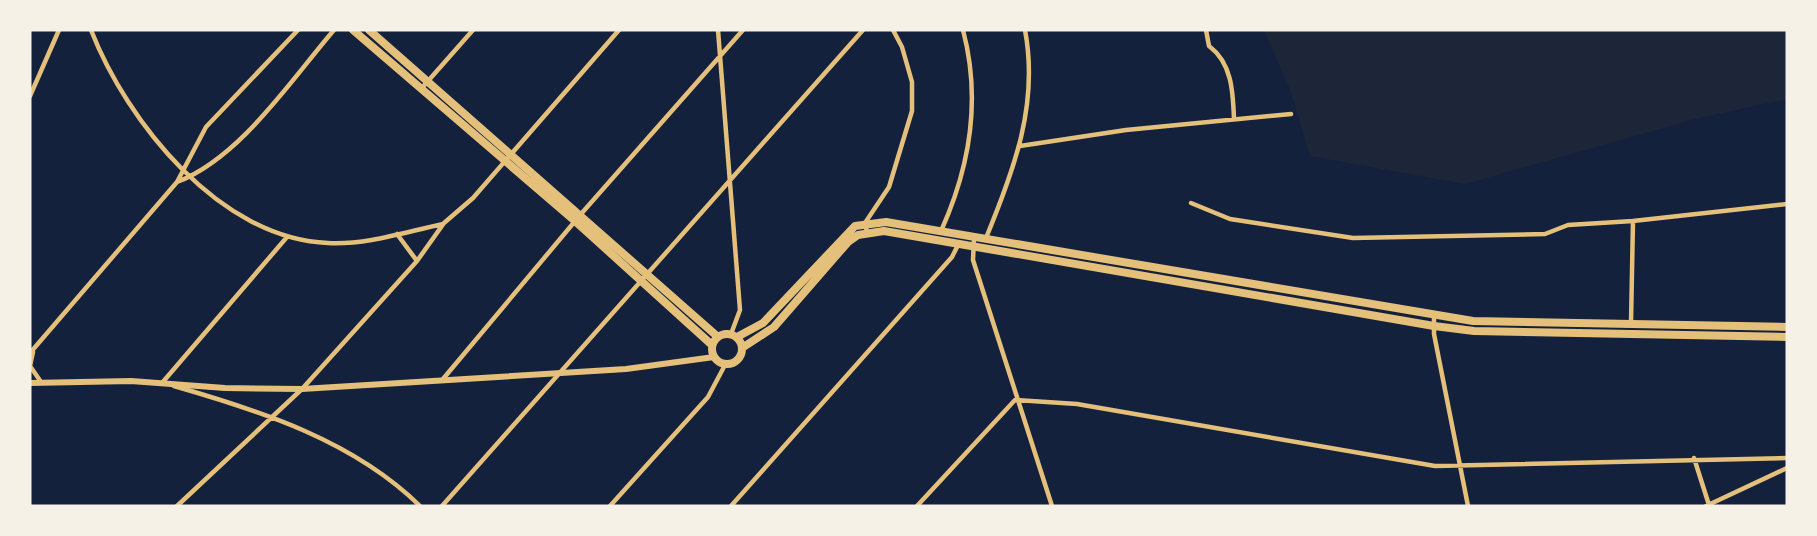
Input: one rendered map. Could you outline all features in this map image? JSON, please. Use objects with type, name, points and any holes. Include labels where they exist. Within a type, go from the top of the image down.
[{"type":"highway","points":[[353,30],[463,126],[581,214],[718,337],[734,336],[763,323],[861,229],[886,222],[941,232],[973,243],[983,250],[1474,331],[1787,327]]},
{"type":"highway","points":[[369,30],[470,119],[507,158],[712,345],[714,357],[724,365],[740,358],[742,348],[734,336]]},
{"type":"highway","points":[[463,126],[470,119]]},
{"type":"highway","points":[[742,348],[774,327],[861,229],[884,230],[958,245],[985,240],[1434,316],[1518,324],[1787,337]]},
{"type":"highway","points":[[712,345],[718,337]]},
{"type":"main road","points":[[30,383],[162,383],[261,390],[302,389],[562,374],[663,366],[714,357]]},
{"type":"street","points":[[30,96],[59,30]]},
{"type":"street","points":[[91,30],[120,89],[138,118],[191,177],[247,219],[287,237],[328,244],[362,243],[444,223]]},
{"type":"street","points":[[30,353],[177,182],[182,168],[206,127],[298,30]]},
{"type":"street","points":[[177,182],[191,177],[233,147],[334,30]]},
{"type":"street","points":[[421,89],[473,30]]},
{"type":"street","points":[[177,506],[302,389],[417,261],[444,223],[472,198],[619,30]]},
{"type":"street","points":[[718,30],[740,310],[734,336]]},
{"type":"street","points":[[443,379],[581,214],[743,30]]},
{"type":"street","points":[[442,506],[562,374],[648,272],[863,30]]},
{"type":"street","points":[[861,229],[889,187],[912,111],[912,82],[902,47],[893,30]]},
{"type":"street","points":[[941,232],[962,173],[969,138],[973,82],[963,30]]},
{"type":"street","points":[[983,250],[1011,177],[1029,100],[1031,62],[1025,30]]},
{"type":"street","points":[[1206,30],[1209,46],[1221,55],[1230,78],[1234,119]]},
{"type":"street","points":[[1020,146],[1126,130],[1291,114]]},
{"type":"street","points":[[1191,203],[1230,219],[1353,238],[1545,234],[1568,225],[1633,221],[1787,204]]},
{"type":"street","points":[[1631,330],[1633,221]]},
{"type":"street","points":[[397,234],[417,261]]},
{"type":"street","points":[[287,237],[162,383],[273,417],[340,449],[386,479],[420,506]]},
{"type":"street","points":[[973,243],[1015,400],[1052,506]]},
{"type":"street","points":[[731,506],[952,257],[958,245]]},
{"type":"street","points":[[1434,316],[1468,506]]},
{"type":"street","points":[[34,348],[30,366],[41,382]]},
{"type":"street","points":[[610,506],[708,397],[724,365]]},
{"type":"street","points":[[1015,400],[1077,404],[1435,466],[1694,458],[1787,458]]},
{"type":"street","points":[[917,506],[1015,400]]},
{"type":"street","points":[[1694,458],[1708,505],[1787,468]]},
{"type":"shaded area","points":[[1264,30],[1787,30],[1787,99],[1699,118],[1465,184],[1310,156],[1290,89]]}]
